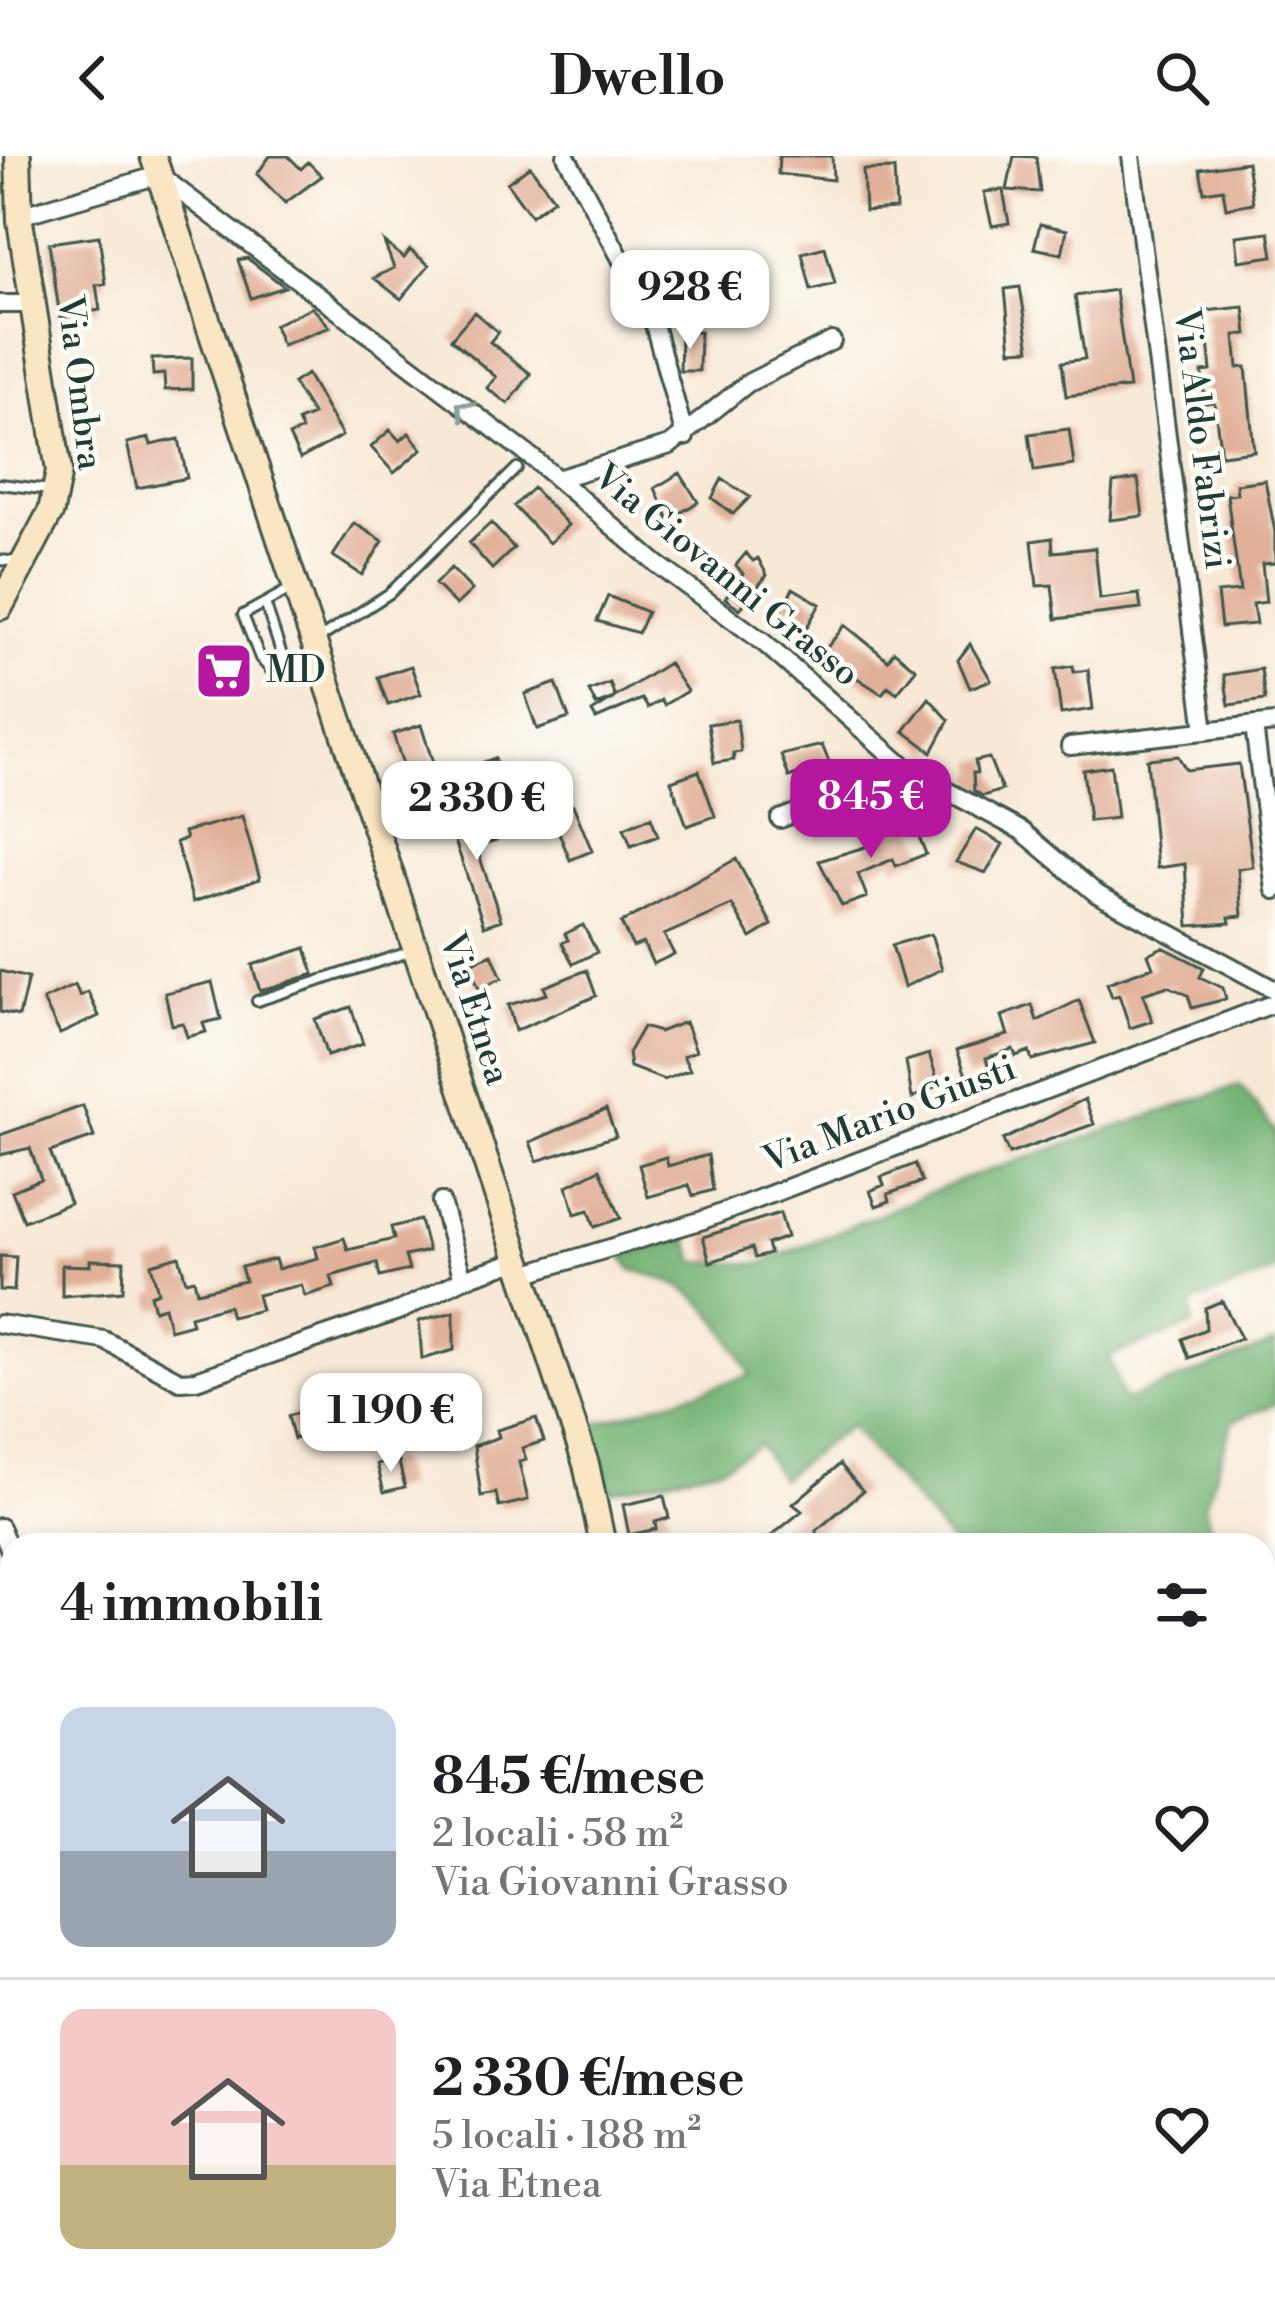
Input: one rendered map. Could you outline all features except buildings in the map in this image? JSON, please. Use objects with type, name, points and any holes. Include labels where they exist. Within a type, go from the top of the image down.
[{"type":"main road","name":"Via Ombra","points":[[0,607],[26,562],[57,490],[58,451],[34,304],[13,220],[18,156]]},
{"type":"main road","name":"Via Etnea","points":[[156,166],[586,1465],[600,1533]]},
{"type":"street","points":[[566,156],[652,317],[685,436]]},
{"type":"street","name":"Via Aldo Fabrizi","points":[[1131,156],[1205,730]]},
{"type":"street","points":[[13,220],[156,166]]},
{"type":"street","name":"Via Giovanni Grasso","points":[[156,166],[557,479],[657,564],[763,642],[908,770],[1022,831],[1097,894],[1275,990]]},
{"type":"street","points":[[0,304],[34,304]]},
{"type":"street","points":[[557,479],[685,436],[748,383],[832,341]]},
{"type":"street","points":[[1070,746],[1275,723]]},
{"type":"street","points":[[1254,726],[1275,890]]},
{"type":"street","points":[[780,819],[908,770]]},
{"type":"street","name":"Via Mario Giusti","points":[[0,1324],[104,1340],[179,1381],[196,1380],[400,1310],[463,1279],[704,1220],[1275,1003]]},
{"type":"street","points":[[441,1202],[463,1279]]},
{"type":"lane","points":[[314,642],[390,593],[517,468]]},
{"type":"lane","points":[[0,484],[57,490]]},
{"type":"lane","points":[[0,560],[26,562]]},
{"type":"lane","points":[[295,586],[243,615],[260,658],[278,678],[322,668]]},
{"type":"lane","points":[[265,603],[289,677]]},
{"type":"lane","points":[[257,1001],[416,949]]},
{"type":"green space","points":[[1240,1085],[1275,1131],[1275,1271],[1192,1304],[1193,1325],[1109,1356],[1123,1401],[1275,1343],[1275,1404],[1233,1421],[1205,1504],[1211,1533],[943,1533],[849,1426],[780,1479],[759,1444],[722,1466],[609,1491],[589,1426],[751,1375],[705,1306],[676,1285],[632,1270],[623,1256],[688,1238],[695,1262],[760,1264],[961,1180]]},
{"type":"place","name":"MD","points":[[224,671]]}]
